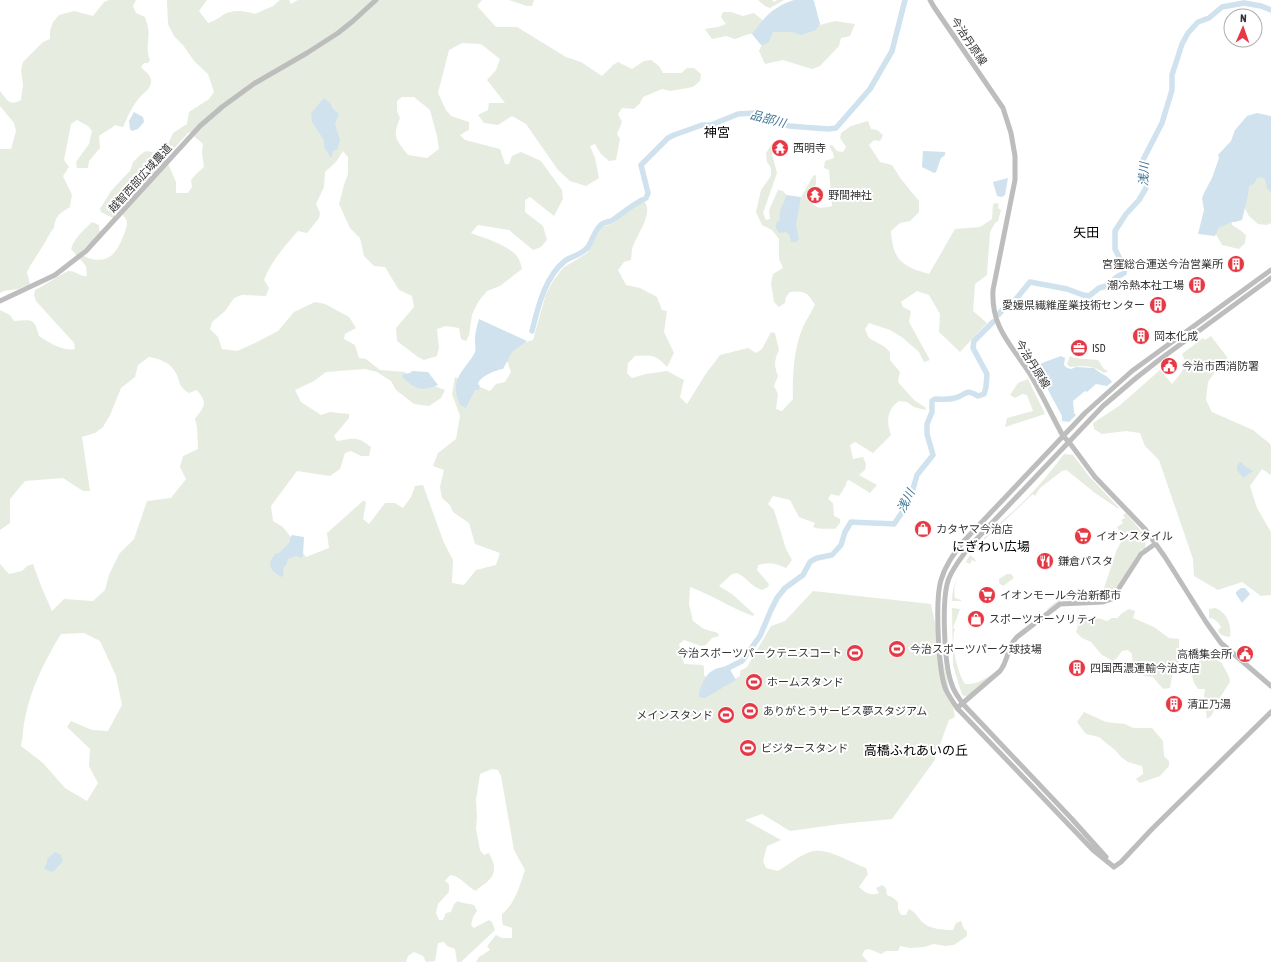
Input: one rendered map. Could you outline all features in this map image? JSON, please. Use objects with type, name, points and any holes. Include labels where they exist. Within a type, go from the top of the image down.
[{"type":"street","name":"越智西部広域農道","points":[[0,301],[55,275],[86,251],[200,126],[255,83],[338,33],[376,0]]},
{"type":"street","name":"今治丹原線","points":[[930,0],[1002,108],[1012,133],[1015,156],[1015,180],[994,279],[992,303],[1003,335],[1030,375],[1063,436],[1095,476],[1137,520],[1155,544],[1221,643],[1271,686]]},
{"type":"street","points":[[1114,867],[1093,850],[957,708],[946,690],[942,673],[939,647],[938,595],[940,581],[953,555],[962,544],[1085,413],[1132,371],[1271,270]]},
{"type":"street","points":[[1114,867],[1071,818],[963,704],[952,687],[948,673],[946,652],[945,596],[949,579],[957,562],[969,547],[1104,406],[1136,378],[1271,278]]},
{"type":"street","points":[[957,708],[1004,667],[1011,643],[1017,637],[1060,604],[1103,602],[1112,599],[1141,554],[1155,544]]},
{"type":"street","points":[[1114,867],[1121,862],[1271,712]]},
{"type":"shaded area","points":[[109,0],[136,0],[133,6],[136,13],[145,17],[148,27],[148,52],[150,60],[148,63],[144,63],[141,67],[150,77],[151,84],[149,89],[140,97],[130,111],[123,127],[115,125],[99,136],[100,148],[89,161],[88,168],[77,168],[76,162],[89,144],[92,131],[88,126],[77,120],[71,124],[64,160],[69,167],[63,176],[72,195],[70,207],[61,213],[57,218],[54,228],[27,272],[30,284],[18,289],[0,293],[0,149],[11,149],[16,131],[14,123],[0,106],[0,91],[9,102],[14,103],[21,100],[23,85],[21,70],[23,62],[43,42],[50,39],[50,31],[53,22],[59,15],[74,11],[93,16],[104,2]]},
{"type":"shaded area","points":[[167,0],[207,0],[199,11],[208,23],[227,13],[235,11],[255,14],[273,6],[280,0],[289,0],[291,4],[298,0],[482,0],[477,6],[496,27],[517,27],[566,57],[581,62],[602,76],[618,62],[632,69],[644,61],[651,60],[659,66],[663,73],[681,73],[687,68],[694,68],[701,74],[700,81],[693,87],[670,91],[662,89],[643,97],[634,109],[622,108],[618,114],[622,122],[617,134],[620,139],[616,160],[609,161],[601,154],[595,144],[590,146],[595,158],[599,178],[586,186],[570,181],[558,170],[526,124],[512,116],[498,125],[484,123],[478,115],[488,110],[489,103],[505,103],[487,80],[496,70],[500,59],[481,44],[462,43],[449,50],[438,93],[446,110],[451,116],[469,122],[469,130],[460,135],[465,140],[500,149],[505,164],[509,164],[512,156],[521,152],[541,161],[562,190],[563,199],[554,216],[530,197],[525,200],[525,212],[543,226],[547,240],[541,247],[533,250],[509,230],[478,225],[471,233],[510,250],[517,256],[522,269],[500,286],[487,291],[478,302],[472,315],[469,335],[466,341],[461,339],[459,328],[446,326],[437,329],[439,347],[437,356],[424,360],[397,341],[396,328],[414,307],[412,296],[399,290],[385,267],[374,266],[364,256],[360,238],[350,228],[339,204],[348,174],[348,157],[343,151],[336,162],[325,172],[324,187],[316,204],[320,213],[319,218],[307,233],[298,231],[274,260],[264,280],[269,288],[266,296],[242,295],[234,298],[225,311],[212,322],[210,329],[218,337],[222,349],[237,351],[278,331],[294,312],[315,302],[325,304],[349,317],[356,328],[345,334],[344,339],[355,345],[359,358],[366,359],[380,370],[405,372],[412,381],[432,385],[445,390],[441,398],[429,406],[414,404],[396,390],[391,381],[377,372],[365,369],[326,372],[314,381],[295,390],[301,402],[321,415],[330,412],[349,414],[349,418],[334,436],[337,441],[359,439],[371,447],[369,456],[361,456],[351,451],[345,453],[340,469],[330,476],[297,471],[271,506],[273,521],[283,527],[306,557],[329,548],[327,533],[364,500],[366,503],[363,519],[369,524],[385,503],[395,503],[403,508],[411,497],[415,486],[423,485],[444,543],[453,560],[452,583],[464,585],[476,570],[496,565],[500,553],[475,544],[469,523],[453,512],[450,505],[442,498],[440,487],[444,470],[433,466],[438,453],[456,439],[460,416],[452,394],[455,377],[490,391],[496,384],[505,382],[511,372],[506,358],[511,350],[517,346],[533,340],[546,294],[553,281],[563,268],[587,253],[602,227],[617,221],[642,200],[646,204],[647,209],[645,221],[633,246],[631,260],[624,262],[618,270],[626,285],[640,288],[657,297],[662,310],[667,311],[664,332],[674,353],[667,367],[653,356],[635,356],[628,363],[627,373],[632,378],[667,371],[684,380],[680,397],[687,404],[705,375],[720,355],[748,348],[756,353],[762,349],[771,332],[775,333],[779,350],[775,363],[778,376],[774,386],[778,394],[776,409],[782,411],[793,399],[793,372],[800,335],[815,305],[808,295],[803,292],[790,292],[786,297],[785,303],[779,307],[774,302],[771,283],[773,274],[783,268],[779,259],[779,239],[772,230],[762,225],[756,212],[761,190],[771,176],[771,168],[767,162],[766,153],[774,141],[778,143],[772,154],[777,173],[763,213],[766,220],[770,219],[769,210],[778,190],[783,191],[797,205],[813,176],[816,175],[816,185],[809,190],[807,198],[818,207],[824,208],[832,206],[829,170],[824,168],[825,161],[834,158],[829,146],[832,145],[837,151],[843,152],[846,147],[840,138],[841,133],[851,126],[868,121],[871,129],[877,130],[883,135],[880,141],[874,140],[869,145],[880,162],[892,165],[901,179],[919,201],[919,212],[910,221],[900,223],[891,231],[894,249],[900,260],[905,265],[929,274],[955,229],[980,227],[992,219],[993,205],[995,203],[999,204],[998,208],[1001,210],[998,221],[995,223],[990,232],[987,275],[975,284],[973,311],[987,323],[960,352],[939,332],[940,314],[929,295],[917,291],[901,302],[903,307],[911,311],[909,322],[930,360],[924,362],[919,352],[903,338],[890,330],[869,323],[865,329],[869,338],[885,347],[890,352],[890,360],[900,372],[898,382],[914,400],[926,408],[925,410],[914,407],[907,402],[899,401],[892,408],[889,416],[888,425],[891,435],[873,453],[855,442],[850,445],[853,459],[863,457],[866,464],[865,470],[859,475],[877,485],[870,493],[849,480],[839,496],[831,494],[828,499],[833,503],[834,516],[840,519],[840,523],[835,529],[821,529],[813,527],[815,523],[799,517],[790,500],[773,496],[768,504],[774,510],[786,549],[792,560],[786,568],[772,564],[758,565],[757,570],[769,584],[768,587],[762,590],[737,573],[732,574],[719,586],[732,594],[754,614],[753,616],[690,587],[689,604],[693,621],[704,629],[718,633],[719,636],[712,638],[706,645],[701,646],[684,640],[679,644],[684,664],[703,665],[704,675],[708,680],[727,678],[724,688],[728,683],[740,676],[740,671],[747,667],[771,626],[785,621],[813,591],[931,604],[955,717],[949,720],[934,761],[892,819],[790,831],[762,814],[745,820],[781,840],[767,846],[763,861],[766,868],[778,871],[810,852],[823,851],[831,853],[866,868],[868,874],[859,887],[866,892],[873,894],[879,893],[876,888],[882,885],[886,888],[887,895],[898,902],[898,909],[901,915],[906,915],[909,909],[925,924],[932,928],[941,929],[953,930],[956,923],[961,921],[964,929],[967,931],[967,936],[954,945],[945,946],[934,944],[924,947],[910,948],[900,946],[898,951],[886,951],[881,954],[869,949],[865,950],[862,955],[868,962],[476,962],[479,957],[490,950],[487,946],[496,935],[502,938],[512,938],[512,928],[503,925],[502,914],[514,900],[525,870],[514,850],[501,776],[498,770],[492,769],[480,774],[476,800],[476,829],[480,850],[484,855],[489,853],[492,860],[494,867],[493,874],[488,881],[476,891],[461,879],[450,875],[445,881],[449,884],[449,892],[438,904],[436,913],[439,920],[443,920],[446,913],[451,912],[454,904],[458,901],[474,905],[477,911],[473,917],[471,925],[474,928],[489,920],[492,922],[495,930],[461,962],[457,962],[455,949],[447,946],[444,942],[438,943],[435,961],[426,962],[423,956],[414,952],[408,956],[406,962],[0,962],[0,564],[9,574],[22,571],[27,566],[33,564],[52,611],[64,599],[93,601],[105,590],[109,575],[119,554],[134,539],[147,501],[171,498],[186,479],[180,467],[183,456],[198,449],[195,419],[201,411],[204,402],[197,390],[189,393],[183,388],[169,364],[149,357],[138,365],[135,377],[121,388],[110,415],[103,427],[95,433],[82,437],[90,491],[83,491],[63,478],[25,481],[10,499],[10,523],[0,530],[0,310],[10,315],[14,321],[29,320],[34,323],[39,336],[51,344],[61,348],[71,350],[75,349],[74,343],[36,301],[34,295],[35,290],[69,271],[82,276],[87,276],[86,266],[71,249],[77,237],[92,222],[99,225],[99,230],[101,232],[80,253],[91,259],[100,260],[114,253],[125,232],[127,224],[126,220],[119,212],[113,218],[101,212],[100,209],[111,191],[130,171],[133,162],[140,155],[146,151],[164,154],[176,182],[176,193],[188,193],[192,187],[191,180],[204,167],[202,153],[203,144],[189,132],[170,153],[167,146],[173,133],[187,124],[189,112],[209,99],[214,92],[208,74],[194,61],[183,45],[174,36],[168,24]],"holes":[[[402,97],[414,97],[430,110],[439,149],[427,158],[408,155],[396,138],[396,130],[400,118],[397,111],[397,101]],[[84,633],[100,641],[116,676],[122,705],[108,731],[92,730],[71,721],[67,727],[90,749],[89,766],[98,783],[87,801],[65,788],[43,763],[21,746],[25,718],[31,696],[39,674],[49,654],[61,634]]]},
{"type":"shaded area","points":[[509,0],[534,0],[532,6],[527,6]]},
{"type":"shaded area","points":[[758,0],[772,0],[774,2],[777,0],[784,0],[770,8]]},
{"type":"shaded area","points":[[723,12],[731,12],[743,16],[754,13],[766,23],[812,27],[835,21],[855,24],[850,36],[841,38],[839,46],[820,66],[812,69],[783,60],[765,64],[759,51],[763,42],[756,34],[749,34],[735,39],[726,36],[712,39],[705,29],[726,24],[721,17]]},
{"type":"shaded area","points":[[1253,172],[1271,180],[1271,223],[1267,225],[1258,224],[1249,216],[1242,203],[1232,218],[1232,225],[1246,235],[1245,243],[1239,249],[1222,245],[1213,229]]},
{"type":"shaded area","points":[[1211,336],[1227,357],[1225,366],[1216,370],[1208,382],[1206,400],[1212,412],[1253,430],[1271,446],[1271,475],[1262,469],[1250,486],[1257,508],[1271,532],[1271,595],[1261,596],[1242,582],[1218,590],[1194,576],[1193,559],[1159,460],[1145,446],[1140,433],[1126,431],[1102,434],[1094,429],[1093,423],[1119,406],[1160,370],[1172,384],[1181,373],[1186,363],[1182,354],[1203,338],[1205,340]]},
{"type":"shaded area","points":[[1070,356],[1074,358],[1098,360],[1104,369],[1108,371],[1104,373],[1088,367],[1070,367],[1067,364]]},
{"type":"shaded area","points":[[1028,379],[1045,414],[1005,427],[1007,418],[1033,411],[1027,395],[1022,394],[1015,398],[1010,395],[1018,383]]},
{"type":"shaded area","points":[[1064,454],[1073,455],[1089,476],[1119,508],[1095,493],[1066,470],[1062,471],[1040,488],[1035,496],[1033,494],[981,543],[978,552],[975,548],[1031,494]]},
{"type":"shaded area","points":[[1126,513],[1146,537],[1145,550],[1142,549],[1136,557],[1112,596],[1094,600],[1064,600],[1048,610],[1047,609],[1064,598],[1079,594],[1086,590],[1088,592],[1093,588],[1096,591],[1104,588],[1117,549],[1123,539],[1117,527],[1123,523],[1121,520],[1125,518],[1123,515]]},
{"type":"shaded area","points":[[970,555],[976,562],[972,560],[970,564],[966,562],[959,574]]},
{"type":"shaded area","points":[[1007,574],[1011,574],[1014,578],[1003,586],[999,583],[999,579]]},
{"type":"shaded area","points":[[954,588],[955,598],[961,601],[952,601]]},
{"type":"shaded area","points":[[952,608],[960,609],[953,628],[955,629],[953,641],[957,665],[965,684],[976,683],[993,674],[969,697],[962,695],[953,665]]},
{"type":"shaded area","points":[[1215,608],[1226,616],[1230,628],[1230,637],[1220,633],[1218,630],[1221,627],[1219,623],[1209,618],[1209,609]]},
{"type":"shaded area","points":[[1129,609],[1135,611],[1133,618],[1154,627],[1169,638],[1179,639],[1179,661],[1173,671],[1170,688],[1163,689],[1153,677],[1144,676],[1133,664],[1132,654],[1128,650],[1122,651],[1113,661],[1102,655],[1091,642],[1082,638],[1076,632],[1078,626],[1076,619],[1092,617],[1107,621],[1112,618],[1117,618]]},
{"type":"shaded area","points":[[1209,655],[1222,663],[1230,682],[1217,702],[1212,715],[1207,719],[1204,696],[1205,689],[1198,689],[1192,676],[1198,662]]},
{"type":"shaded area","points":[[1084,712],[1106,722],[1125,724],[1133,728],[1152,728],[1163,741],[1164,756],[1169,761],[1169,766],[1160,776],[1140,783],[1136,779],[1143,774],[1142,766],[1128,762],[1099,737],[1086,734],[1077,722]]},
{"type":"water","points":[[794,0],[814,1],[820,24],[816,30],[801,35],[792,32],[773,32],[770,41],[767,44],[761,45],[752,34],[774,9]]},
{"type":"water","points":[[324,98],[339,114],[335,124],[340,140],[337,150],[333,151],[331,158],[324,147],[324,140],[312,122],[311,113]]},
{"type":"water","points":[[134,112],[143,117],[144,122],[138,129],[132,131],[130,129],[129,121]]},
{"type":"water","points":[[1257,113],[1271,116],[1271,193],[1267,188],[1265,179],[1261,177],[1257,178],[1254,184],[1249,186],[1242,220],[1230,222],[1219,227],[1215,236],[1198,234],[1204,210],[1202,198],[1212,178],[1219,158],[1218,155],[1231,141],[1235,130],[1247,116]]},
{"type":"water","points":[[923,151],[945,152],[945,155],[941,158],[936,172],[934,173],[922,167]]},
{"type":"water","points":[[1008,178],[1005,195],[1002,197],[997,196],[993,182]]},
{"type":"water","points":[[786,195],[801,197],[796,225],[799,239],[796,242],[791,242],[789,234],[785,232],[779,233],[776,228],[776,223],[780,220],[780,212]]},
{"type":"water","points":[[479,319],[527,341],[512,352],[503,369],[485,376],[479,381],[479,390],[475,390],[466,408],[460,405],[456,394],[456,384],[460,374],[475,352],[475,334]]},
{"type":"water","points":[[1061,356],[1065,358],[1064,365],[1067,368],[1094,368],[1112,382],[1107,386],[1096,384],[1073,401],[1074,413],[1076,415],[1069,422],[1062,421],[1062,416],[1041,377],[1035,372],[1042,363]]},
{"type":"water","points":[[412,371],[428,372],[438,385],[423,389],[415,387],[402,377],[404,374]]},
{"type":"water","points":[[1240,462],[1253,471],[1243,478],[1237,470],[1237,465]]},
{"type":"water","points":[[292,535],[304,537],[303,555],[302,558],[296,556],[288,559],[283,568],[284,575],[281,577],[273,571],[270,566],[271,560],[275,554],[279,553],[290,542]]},
{"type":"water","points":[[1241,588],[1245,588],[1250,594],[1242,603],[1236,594],[1236,592]]},
{"type":"water","points":[[728,666],[736,680],[705,698],[699,697],[701,686],[710,673],[715,669]]},
{"type":"water","points":[[55,852],[61,855],[63,861],[53,872],[46,870],[44,868],[47,863],[47,859]]},
{"type":"waterway","name":"品部川","points":[[532,331],[543,292],[553,274],[566,260],[585,250],[599,226],[613,220],[633,205],[646,198],[648,193],[641,165],[668,138],[702,125],[711,125],[738,114],[754,113],[789,126],[828,129],[836,128],[870,89],[892,51],[905,0]]},
{"type":"waterway","name":"浅川","points":[[1011,305],[1030,282],[1067,289],[1089,296],[1124,273],[1125,269],[1115,249],[1115,231],[1126,214],[1139,200],[1146,188],[1147,183],[1143,160],[1162,123],[1172,90],[1172,75],[1182,44],[1188,33],[1198,22],[1209,18],[1222,7],[1244,3],[1261,6],[1271,10]]},
{"type":"waterway","name":"浅川","points":[[999,314],[1003,309]]},
{"type":"waterway","name":"浅川","points":[[724,670],[742,661],[760,636],[777,598],[785,588],[803,575],[810,562],[817,558],[832,555],[841,545],[845,532],[851,522],[894,524],[901,514],[913,489],[917,475],[933,455],[927,434],[927,424],[932,412],[932,401],[935,399],[955,398],[968,392],[978,396],[984,394],[987,374],[973,348],[974,341],[993,322]]},
{"type":"place","name":"西明寺","points":[[780,148]]},
{"type":"place","name":"野間神社","points":[[815,195]]},
{"type":"place","name":"宮窪総合運送今治営業所","points":[[1236,264]]},
{"type":"place","name":"潮冷熱本社工場","points":[[1197,285]]},
{"type":"place","name":"愛媛県繊維産業技術センター","points":[[1158,305]]},
{"type":"place","name":"岡本化成","points":[[1141,336]]},
{"type":"place","name":"ISD","points":[[1079,348]]},
{"type":"place","name":"今治市西消防署","points":[[1169,366]]},
{"type":"place","name":"カタヤマ今治店","points":[[923,529]]},
{"type":"place","name":"イオンスタイル","points":[[1083,536]]},
{"type":"place","name":"鎌倉パスタ","points":[[1045,561]]},
{"type":"place","name":"イオンモール今治新都市","points":[[987,595]]},
{"type":"place","name":"スポーツオーソリティ","points":[[976,619]]},
{"type":"place","name":"今治スポーツパーク球技場","points":[[897,649]]},
{"type":"place","name":"今治スポーツパークテニスコート","points":[[855,653]]},
{"type":"place","name":"高橋集会所","points":[[1245,654]]},
{"type":"place","name":"四国西濃運輸今治支店","points":[[1077,668]]},
{"type":"place","name":"ホームスタンド","points":[[754,682]]},
{"type":"place","name":"清正乃湯","points":[[1174,704]]},
{"type":"place","name":"ありがとうサービス夢スタジアム","points":[[750,711]]},
{"type":"place","name":"メインスタンド","points":[[726,715]]},
{"type":"place","name":"ビジタースタンド","points":[[748,748]]},
{"type":"district","name":"神宮","points":[[717,132]]},
{"type":"district","name":"矢田","points":[[1086,232]]},
{"type":"district","name":"にぎわい広場","points":[[991,546]]},
{"type":"district","name":"高橋ふれあいの丘","points":[[916,750]]}]
